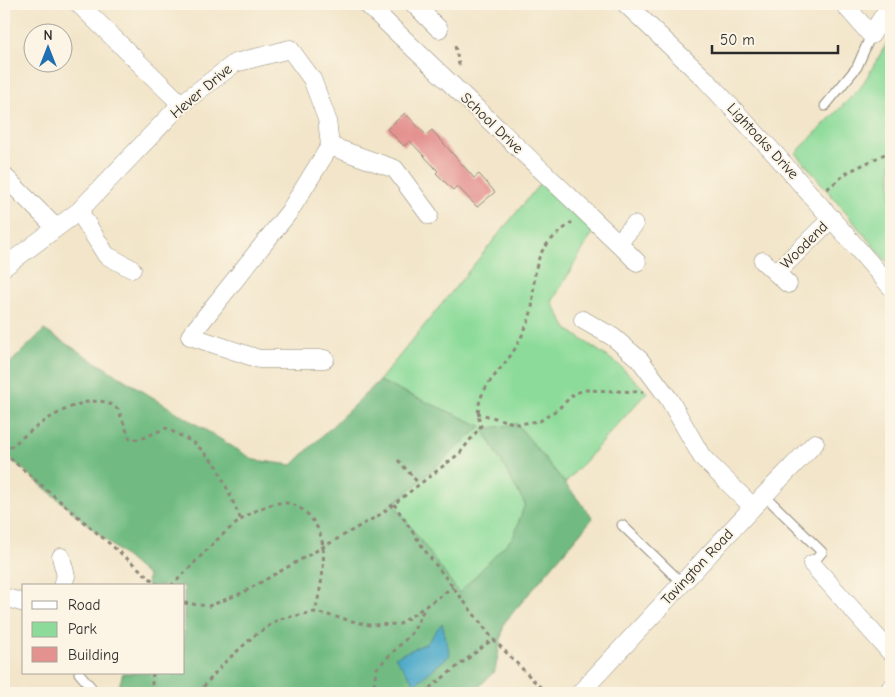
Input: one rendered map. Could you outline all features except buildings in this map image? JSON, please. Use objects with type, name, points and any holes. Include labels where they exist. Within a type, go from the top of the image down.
[{"type":"street","points":[[79,4],[181,104]]},
{"type":"street","name":"School Drive","points":[[367,4],[637,262]]},
{"type":"street","name":"Lightoaks Drive","points":[[626,4],[705,79],[815,198],[891,287]]},
{"type":"street","points":[[844,4],[871,35],[891,4]]},
{"type":"street","points":[[423,7],[439,29]]},
{"type":"street","name":"Hever Drive","points":[[4,267],[55,227],[79,211],[181,104],[235,62],[290,49],[312,79],[327,119],[330,146]]},
{"type":"street","points":[[325,359],[259,359],[190,336],[289,212],[330,146],[394,169],[429,215]]},
{"type":"street","points":[[4,176],[55,227]]},
{"type":"street","points":[[79,211],[106,255],[132,269]]},
{"type":"street","name":"Woodend","points":[[763,261],[782,278],[832,218]]},
{"type":"street","points":[[618,243],[634,225]]},
{"type":"street","points":[[583,320],[613,336],[640,360],[665,393],[702,457],[759,501]]},
{"type":"street","name":"Tavington Road","points":[[580,693],[682,582],[815,443]]},
{"type":"street","points":[[61,558],[66,576],[63,584]]},
{"type":"street","points":[[812,564],[891,653]]},
{"type":"street","points":[[4,597],[22,602]]},
{"type":"street","points":[[888,693],[891,688]]},
{"type":"lane","points":[[825,106],[857,67],[871,35]]},
{"type":"lane","points":[[759,501],[822,552],[812,564]]},
{"type":"lane","points":[[622,525],[682,582]]},
{"type":"lane","points":[[79,674],[96,693]]},
{"type":"path","points":[[815,198],[848,172],[891,151]]},
{"type":"path","points":[[185,603],[209,606],[242,593],[381,514],[460,453],[482,426],[477,413],[479,399],[491,380],[510,358],[526,329],[531,309],[538,259],[548,244],[584,211]]},
{"type":"path","points":[[477,413],[517,424],[540,421],[558,409],[575,393],[586,390],[665,393]]},
{"type":"path","points":[[157,584],[4,453],[25,434],[62,411],[86,402],[105,402],[118,409],[130,440],[141,440],[166,428],[196,444],[217,466],[241,520]]},
{"type":"path","points":[[398,460],[419,484]]},
{"type":"path","points":[[172,584],[241,520],[260,509],[280,503],[299,508],[318,525],[323,547],[321,586],[315,612]]},
{"type":"path","points":[[394,504],[493,639],[546,693]]},
{"type":"path","points":[[198,693],[224,663],[254,636],[279,619],[315,612],[369,625],[400,624],[454,586]]},
{"type":"path","points":[[373,693],[376,669],[413,632],[425,606]]},
{"type":"path","points":[[423,693],[493,639]]},
{"type":"path","points":[[151,693],[153,674]]},
{"type":"green space","points":[[891,36],[891,267],[796,153],[861,87]]},
{"type":"green space","points":[[547,175],[598,224],[552,302],[567,329],[619,365],[647,392],[565,483],[517,424],[484,430],[525,504],[514,536],[459,594],[394,504],[481,426],[379,381]]},
{"type":"green space","points":[[44,330],[254,460],[292,465],[379,381],[481,426],[394,504],[459,593],[514,536],[525,504],[483,429],[517,424],[593,518],[504,623],[495,671],[473,693],[117,693],[123,674],[185,674],[185,584],[147,584],[148,576],[4,453],[4,369]]},
{"type":"water","points":[[442,623],[450,655],[415,684],[395,657],[427,643]]}]
